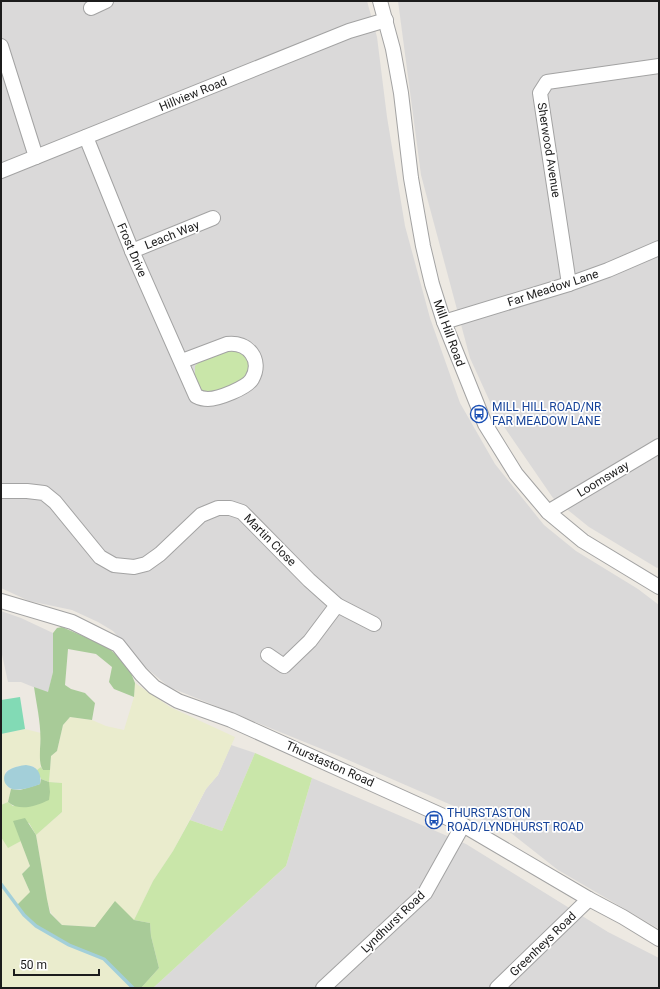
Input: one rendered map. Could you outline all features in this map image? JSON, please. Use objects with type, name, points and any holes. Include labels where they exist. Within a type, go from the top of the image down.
[{"type":"street","points":[[90,8],[105,1]]},
{"type":"street","name":"Mill Hill Road","points":[[380,1],[393,50],[401,93],[411,178],[423,246],[432,284],[444,322],[485,424],[516,474],[548,512],[583,540],[659,587]]},
{"type":"street","name":"Hillview Road","points":[[1,171],[349,31],[386,20]]},
{"type":"street","points":[[1,46],[36,157]]},
{"type":"street","name":"Sherwood Avenue","points":[[569,284],[540,93],[547,82],[659,66]]},
{"type":"street","name":"Frost Drive","points":[[86,137],[132,251],[182,361],[196,396],[208,399],[218,397],[243,387],[251,381],[255,374],[256,365],[254,357],[249,350],[235,343],[227,344],[182,361]]},
{"type":"street","name":"Leach Way","points":[[132,251],[213,218]]},
{"type":"street","name":"Far Meadow Lane","points":[[444,322],[569,284],[608,270],[659,248]]},
{"type":"street","name":"Loomsway","points":[[548,512],[659,446]]},
{"type":"street","name":"Martin Close","points":[[1,491],[27,491],[44,493],[55,502],[100,557],[114,565],[134,567],[146,564],[160,554],[201,516],[218,508],[230,508],[242,512],[309,580],[337,606],[374,624]]},
{"type":"street","name":"Thurstaston Road","points":[[1,601],[77,624],[118,645],[141,674],[154,687],[178,701],[231,720],[463,825],[589,899],[623,917],[659,940]]},
{"type":"street","points":[[268,655],[284,666],[310,642],[337,606]]},
{"type":"street","name":"Lyndhurst Road","points":[[322,988],[425,893],[463,825]]},
{"type":"street","name":"Greenheys Road","points":[[497,988],[589,899]]},
{"type":"shaded area","points":[[1,1],[367,1],[377,37],[387,117],[405,226],[430,318],[460,403],[495,464],[544,525],[576,551],[638,589],[659,605],[659,929],[558,870],[511,833],[472,814],[339,756],[169,687],[144,666],[113,631],[98,622],[72,610],[29,601],[1,588]]},
{"type":"shaded area","points":[[398,1],[659,1],[659,567],[657,568],[589,527],[553,498],[496,415],[470,358],[421,175]]},
{"type":"shaded area","points":[[1,611],[21,618],[53,633],[53,672],[48,693],[21,682],[8,682],[1,650]]},
{"type":"shaded area","points":[[231,745],[255,753],[222,831],[190,820],[206,789],[218,775]]},
{"type":"shaded area","points":[[312,778],[466,844],[608,932],[659,958],[659,988],[153,988],[286,866]]},
{"type":"green space","points":[[228,349],[246,353],[251,365],[243,382],[213,393],[207,393],[200,389],[195,381],[195,366],[201,360]]},
{"type":"green space","points":[[62,627],[106,646],[119,657],[131,673],[135,683],[134,697],[114,689],[109,682],[112,667],[96,654],[68,649],[65,685],[71,689],[85,693],[95,703],[92,720],[70,717],[63,725],[57,751],[51,756],[50,770],[43,770],[40,760],[40,725],[34,687],[48,692],[53,672],[53,633],[57,628]]},
{"type":"green space","points":[[135,683],[170,707],[235,737],[218,775],[206,789],[173,851],[153,881],[134,920],[95,927],[62,925],[51,913],[47,900],[36,835],[62,812],[62,783],[49,782],[51,756],[57,751],[63,725],[70,717],[92,720],[106,726],[124,730],[134,697]]},
{"type":"green space","points":[[20,697],[25,729],[1,734],[1,700]]},
{"type":"green space","points":[[25,729],[41,733],[41,767],[37,770],[33,766],[19,766],[5,771],[7,786],[11,789],[8,802],[1,805],[1,734]]},
{"type":"green space","points":[[255,753],[312,778],[286,866],[153,988],[141,988],[159,968],[151,936],[150,923],[134,920],[153,881],[173,851],[190,820],[222,831]]},
{"type":"green space","points":[[41,767],[43,770],[50,770],[49,782],[41,779],[37,770]]},
{"type":"green space","points":[[41,779],[49,782],[49,800],[28,807],[18,807],[8,802],[11,789],[20,790],[40,784]]},
{"type":"green space","points":[[49,782],[62,783],[62,812],[36,835],[29,823],[14,821],[21,841],[8,848],[1,837],[1,805],[8,802],[13,806]]},
{"type":"green space","points":[[25,818],[36,835],[50,913],[62,925],[95,927],[115,901],[134,920],[150,923],[151,936],[159,968],[141,988],[133,988],[104,959],[69,945],[36,926],[24,915],[17,905],[30,892],[22,874],[30,866],[13,821]]},
{"type":"green space","points":[[1,837],[9,847],[21,841],[30,866],[22,874],[30,892],[36,926],[69,945],[104,959],[133,988],[1,988]]},
{"type":"water","points":[[26,765],[33,767],[38,771],[40,784],[23,789],[12,789],[9,787],[5,783],[4,779],[7,772],[18,766]]},
{"type":"waterway","points":[[1,884],[24,915],[36,926],[69,945],[104,959],[133,988]]},
{"type":"place","name":"MILL HILL ROAD/NR FAR MEADOW LANE","points":[[479,414]]},
{"type":"place","name":"THURSTASTON ROAD/LYNDHURST ROAD","points":[[434,820]]}]
